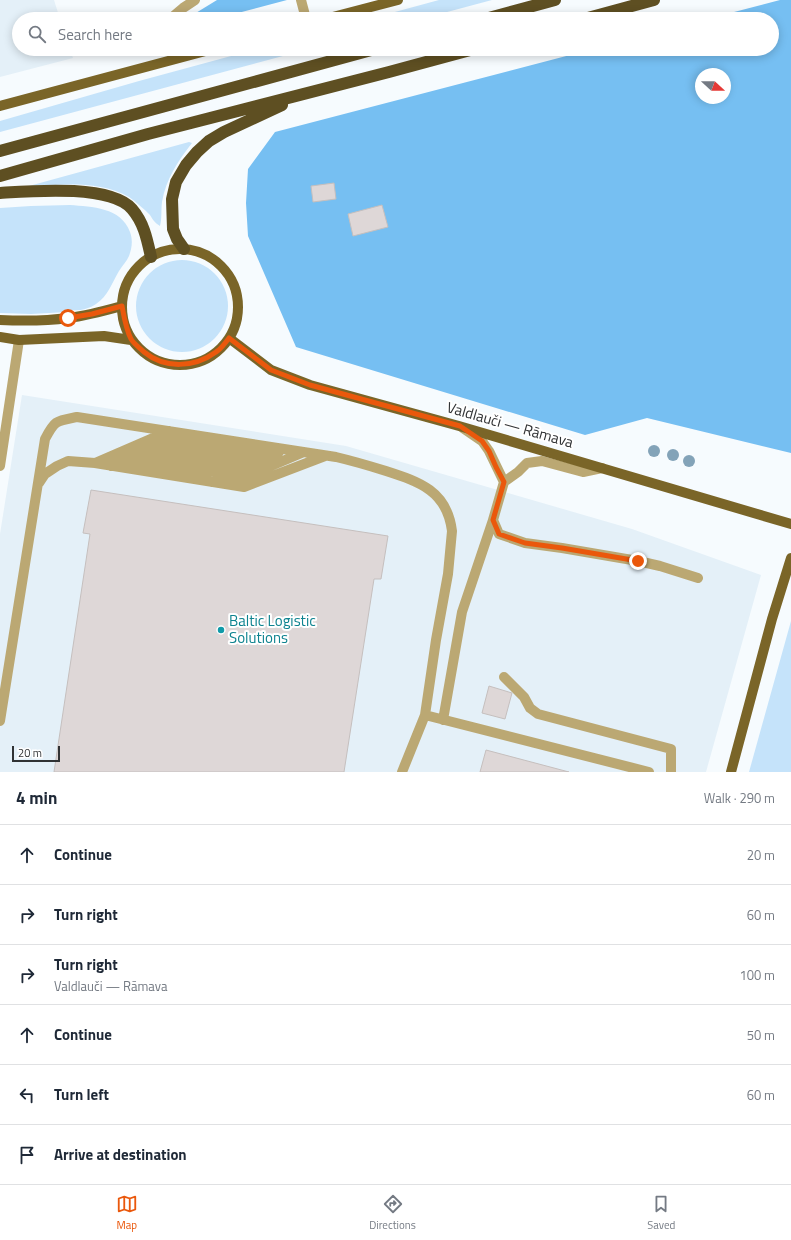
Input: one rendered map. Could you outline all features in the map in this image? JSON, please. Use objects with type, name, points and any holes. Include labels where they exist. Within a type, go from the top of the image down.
[{"type":"highway","points":[[511,12],[555,0]]},
{"type":"highway","points":[[610,12],[654,0]]},
{"type":"highway","points":[[0,151],[349,56]]},
{"type":"highway","points":[[0,176],[148,134],[447,56]]},
{"type":"highway","points":[[184,249],[177,239],[173,229],[172,199],[176,182],[186,165],[205,145],[224,132],[307,93]]},
{"type":"highway","points":[[0,193],[64,190],[94,193],[112,198],[131,207],[138,217],[144,228],[151,257]]},
{"type":"main road","points":[[352,12],[398,0]]},
{"type":"main road","points":[[0,106],[187,56]]},
{"type":"main road","points":[[184,249],[200,252],[214,260],[231,276],[238,304],[236,322],[229,338],[217,352],[202,361],[185,365],[168,364],[151,357],[131,340],[124,319],[122,306],[123,295],[129,280],[138,267],[151,257],[167,250],[184,249]]},
{"type":"main road","points":[[0,320],[22,321],[68,318],[92,314],[122,306]]},
{"type":"main road","points":[[0,337],[19,340],[104,336],[131,340]]},
{"type":"main road","name":"Valdlauči — Rāmava","points":[[229,338],[271,370],[310,385],[460,426],[791,524]]},
{"type":"main road","points":[[732,772],[772,619],[791,558]]},
{"type":"street","points":[[179,12],[195,0]]},
{"type":"street","points":[[301,0],[304,12]]},
{"type":"street","points":[[0,466],[19,340]]},
{"type":"street","points":[[0,721],[45,439],[52,426],[60,420],[77,417],[304,452],[358,462],[421,483],[435,494],[448,514],[452,531],[448,574],[425,715],[402,772]]},
{"type":"street","points":[[460,426],[482,441],[489,451],[504,482]]},
{"type":"street","points":[[95,463],[170,431]]},
{"type":"street","points":[[111,466],[186,434]]},
{"type":"street","points":[[128,468],[205,437]]},
{"type":"street","points":[[146,471],[218,439]]},
{"type":"street","points":[[161,474],[237,442]]},
{"type":"street","points":[[178,476],[255,445]]},
{"type":"street","points":[[193,479],[272,448]]},
{"type":"street","points":[[212,482],[285,449]]},
{"type":"street","points":[[227,484],[304,452]]},
{"type":"street","points":[[37,485],[45,474],[68,461],[95,463],[244,487],[325,456]]},
{"type":"street","points":[[443,720],[462,612],[493,520],[504,482],[518,472],[527,463],[542,461],[583,472],[602,468]]},
{"type":"street","points":[[493,520],[499,534],[525,543],[638,561],[698,578]]},
{"type":"street","points":[[504,677],[524,697],[530,708],[538,714],[671,749],[671,772]]},
{"type":"street","points":[[425,715],[649,772]]},
{"type":"shaded area","points":[[0,0],[54,0],[58,12],[12,12],[12,56],[72,56],[73,58],[0,77]]},
{"type":"shaded area","points":[[217,0],[287,0],[242,12],[197,12]]},
{"type":"shaded area","points":[[439,0],[492,0],[447,12],[395,12]]},
{"type":"shaded area","points":[[780,0],[791,0],[791,453],[647,418],[585,435],[296,347],[248,236],[246,203],[248,169],[275,132],[566,56],[779,56],[779,12],[734,12]]},
{"type":"shaded area","points":[[231,56],[283,56],[0,132],[0,121]]},
{"type":"shaded area","points":[[189,142],[192,143],[177,164],[166,186],[162,202],[160,226],[148,213],[129,197],[105,188],[80,185],[29,186]]},
{"type":"shaded area","points":[[70,205],[96,208],[113,213],[126,224],[130,232],[132,244],[129,256],[107,293],[96,304],[83,310],[31,314],[0,313],[0,208]]},
{"type":"shaded area","points":[[182,260],[200,264],[215,273],[224,288],[228,306],[224,324],[215,339],[200,348],[182,352],[164,348],[149,339],[140,324],[136,306],[140,288],[149,273],[164,264]]},
{"type":"shaded area","points":[[22,395],[346,446],[632,529],[761,575],[706,772],[0,772],[0,534]]},
{"type":"shaded area","points":[[791,621],[791,772],[749,772]]},
{"type":"building","points":[[334,183],[336,199],[313,202],[311,186]]},
{"type":"building","points":[[382,205],[388,227],[353,236],[348,214]]},
{"type":"building","name":"Baltic Logistic Solutions","points":[[91,490],[388,536],[381,579],[374,579],[344,772],[54,772],[90,534],[83,533]]},
{"type":"building","points":[[489,686],[512,693],[505,719],[482,713]]},
{"type":"building","points":[[486,750],[569,772],[480,772]]},
{"type":"place","name":"Baltic Logistic Solutions","points":[[221,630]]},
{"type":"route","points":[[68,318],[92,314],[122,306],[124,319],[131,340],[151,357],[168,364],[185,365],[202,361],[217,352],[229,338],[271,370],[310,385],[460,426],[482,441],[489,451],[504,482],[493,520],[499,534],[525,543],[638,561]]}]
